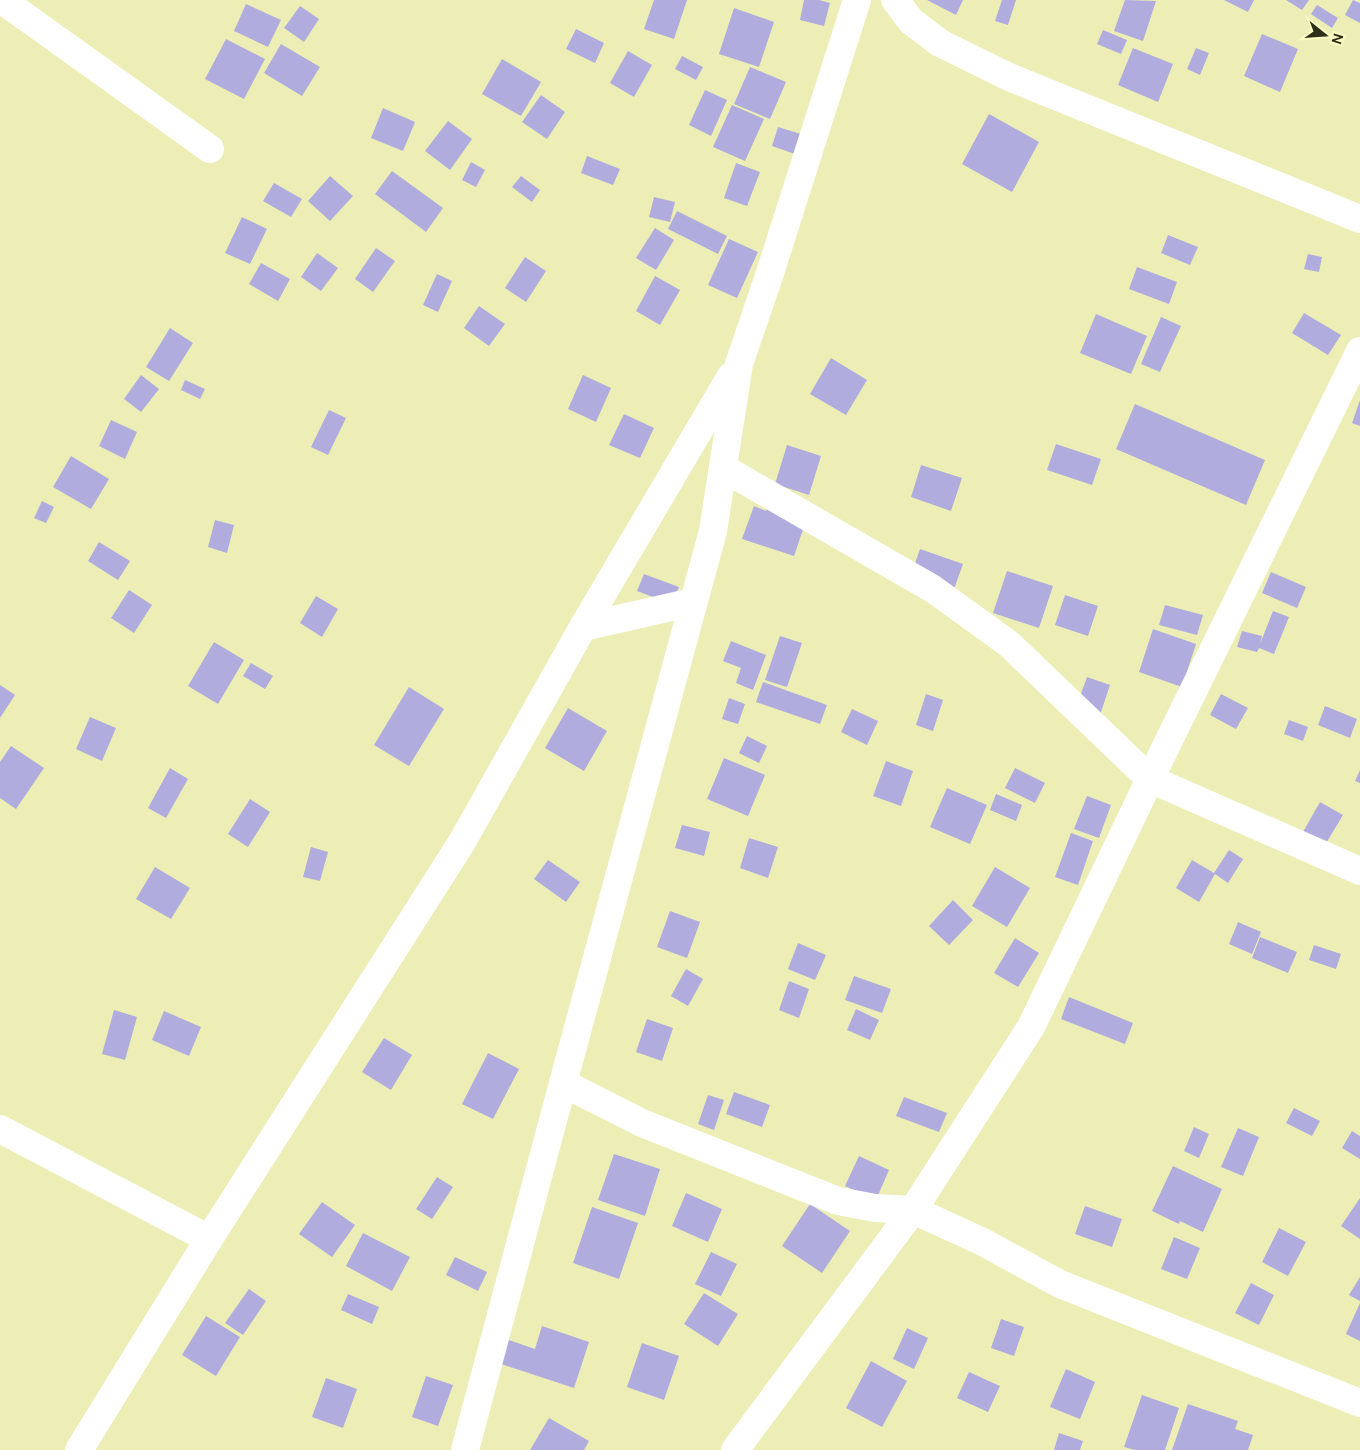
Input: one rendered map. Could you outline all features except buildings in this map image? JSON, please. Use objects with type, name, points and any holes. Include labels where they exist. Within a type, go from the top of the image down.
[{"type":"street","points":[[2,0],[210,149]]},
{"type":"street","points":[[465,1450],[562,1083],[713,531],[739,364],[857,0]]},
{"type":"street","points":[[895,0],[911,21],[940,43],[1009,77],[1360,220]]},
{"type":"street","points":[[735,1450],[913,1210],[1031,1027],[1150,779],[1360,351]]},
{"type":"street","points":[[78,1450],[209,1239],[462,842],[583,627],[739,364]]},
{"type":"street","points":[[723,468],[933,589],[1009,644],[1150,779],[1360,871]]},
{"type":"street","points":[[583,627],[693,602]]},
{"type":"street","points":[[562,1083],[642,1123],[838,1201],[875,1208],[913,1210],[981,1241],[1060,1284],[1360,1403]]},
{"type":"street","points":[[0,1128],[209,1239]]}]
